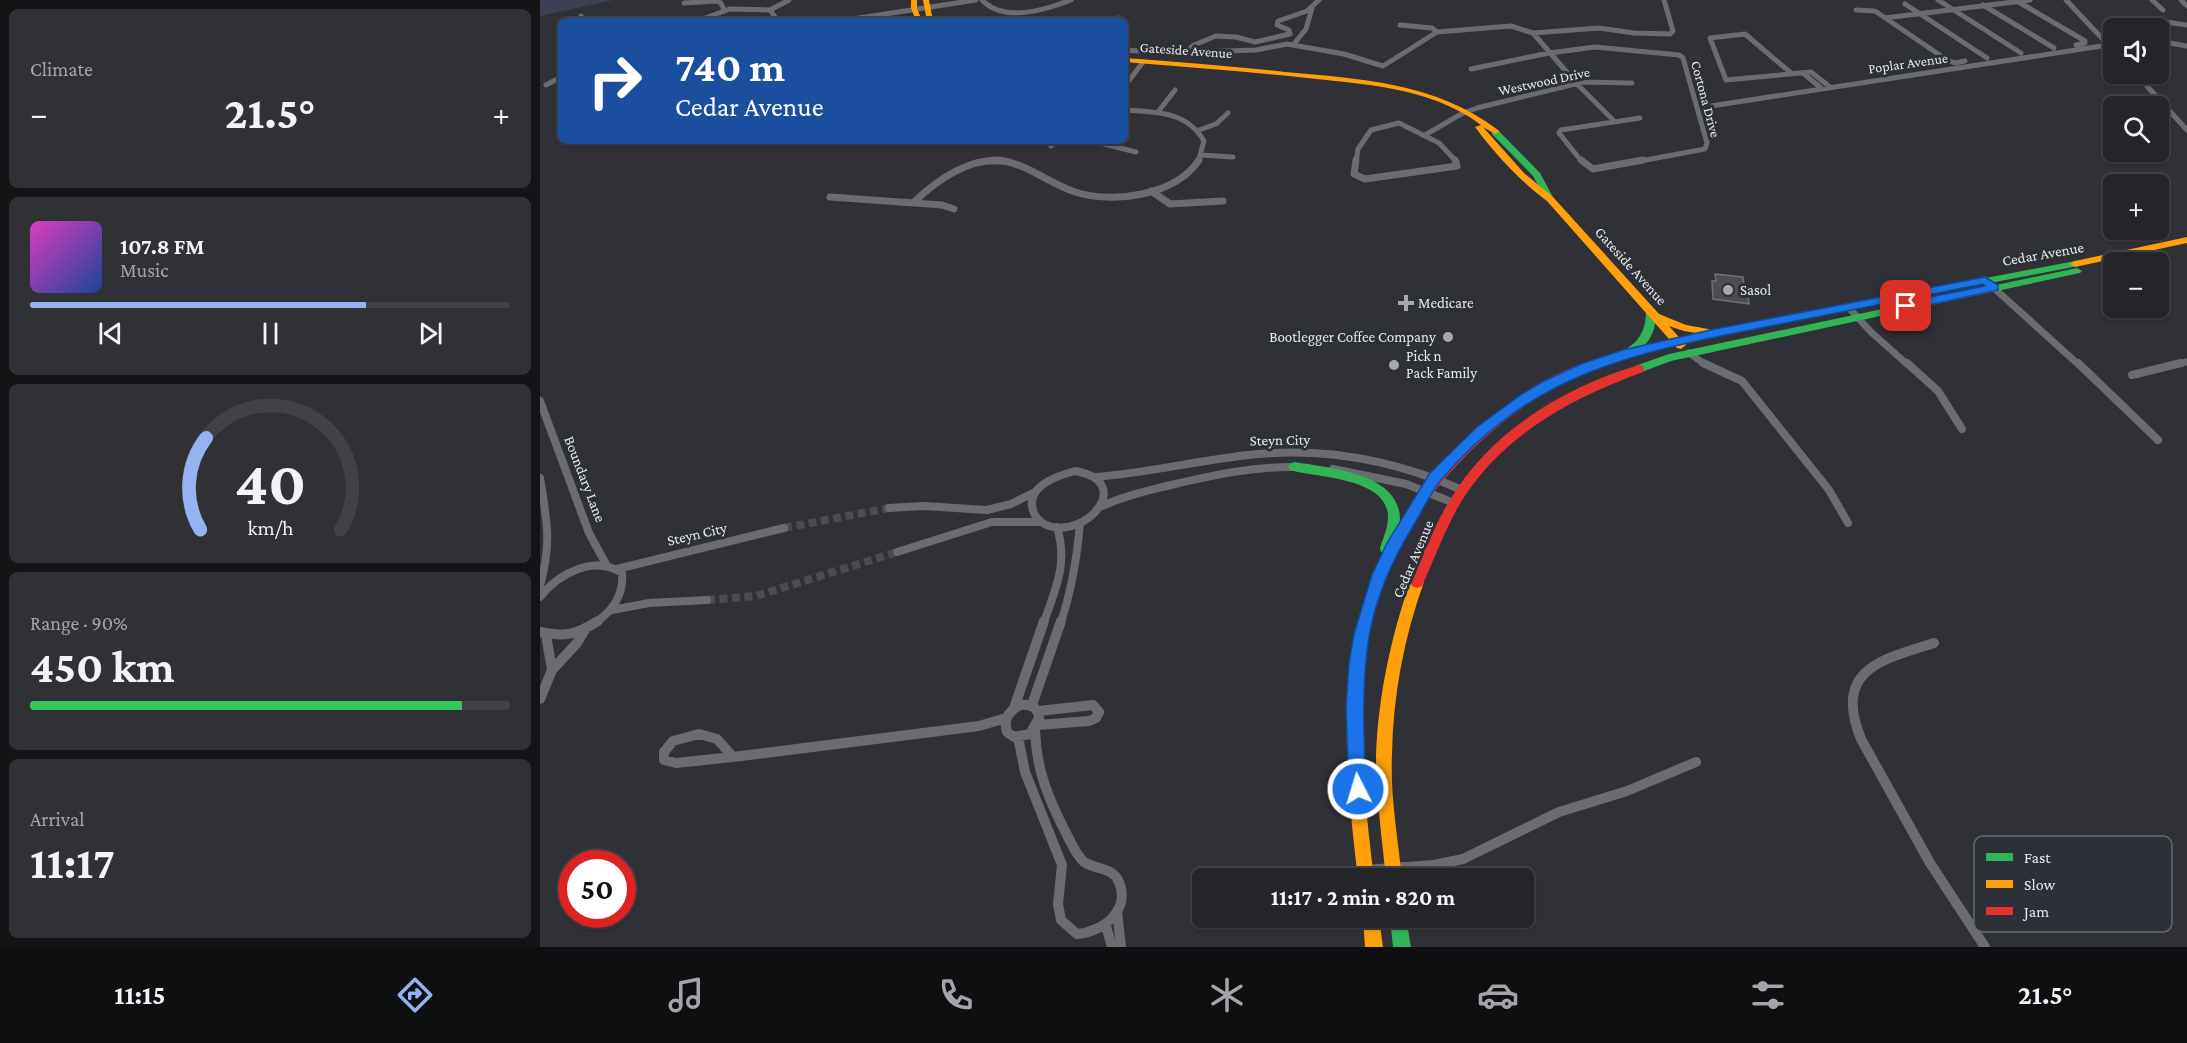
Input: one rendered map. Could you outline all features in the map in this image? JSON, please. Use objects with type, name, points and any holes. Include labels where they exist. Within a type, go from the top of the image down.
[{"type":"main road","name":"Gateside Avenue","points":[[1128,61],[1279,79],[1316,79],[1405,90],[1466,113],[1529,167],[1546,188],[1550,199],[1689,353]]},
{"type":"main road","name":"Gateside Avenue","points":[[1128,65],[1142,64]]},
{"type":"main road","points":[[1466,113],[1485,106]]},
{"type":"main road","name":"Cedar Avenue","points":[[2151,252],[2187,240]]},
{"type":"main road","name":"Cedar Avenue","points":[[1392,868],[1384,756],[1388,700],[1412,592],[1462,490],[1489,456],[1535,418],[1601,382],[1635,368],[1689,353],[1852,312],[2158,250],[2187,249]]},
{"type":"main road","name":"Cedar Avenue","points":[[1989,284],[2103,265]]},
{"type":"main road","points":[[1652,312],[1684,328],[1715,333]]},
{"type":"main road","points":[[1627,353],[1643,344],[1650,334],[1653,328],[1652,312]]},
{"type":"main road","name":"Cedar Avenue","points":[[1364,868],[1354,748],[1354,706],[1362,634],[1379,575],[1392,547],[1435,477],[1482,431],[1527,397],[1574,372],[1627,353],[1715,333],[1852,312]]},
{"type":"main road","points":[[1294,466],[1366,481],[1388,496],[1393,506],[1394,522],[1379,575]]},
{"type":"main road","points":[[1372,928],[1374,947]]},
{"type":"main road","points":[[1399,928],[1402,947]]},
{"type":"street","points":[[704,18],[724,10],[742,8],[770,10],[789,0]]},
{"type":"street","points":[[943,7],[976,0]]},
{"type":"street","points":[[1058,0],[1064,3]]},
{"type":"street","points":[[862,18],[982,1],[998,11],[1040,10],[1071,0]]},
{"type":"street","points":[[1293,45],[1306,29],[1312,8],[1319,0]]},
{"type":"street","points":[[1128,50],[1184,52],[1265,50],[1287,44],[1344,54],[1383,66],[1437,32],[1496,26],[1519,27],[1533,33],[1599,28],[1634,33],[1670,34],[1673,31],[1664,0]]},
{"type":"street","points":[[1938,0],[2021,53]]},
{"type":"street","points":[[1885,18],[1983,4],[2030,0]]},
{"type":"street","points":[[2066,0],[2103,40]]},
{"type":"street","points":[[2152,0],[2163,10]]},
{"type":"street","points":[[2181,0],[2187,6]]},
{"type":"street","points":[[684,3],[717,1],[721,3],[724,10]]},
{"type":"street","points":[[1856,10],[1870,9],[1949,61],[1958,63],[2085,42],[2017,1]]},
{"type":"street","points":[[1905,4],[1987,58]]},
{"type":"street","points":[[1983,4],[2054,48]]},
{"type":"street","points":[[1184,52],[1202,40],[1216,36],[1255,42],[1286,36],[1291,33],[1278,26],[1278,21],[1312,8]]},
{"type":"street","points":[[770,10],[777,18]]},
{"type":"street","points":[[881,18],[921,10]]},
{"type":"street","points":[[1040,10],[1040,17]]},
{"type":"street","points":[[2169,22],[2187,25]]},
{"type":"street","points":[[1400,25],[1427,27],[1437,32]]},
{"type":"street","points":[[1533,33],[1577,84],[1613,120]]},
{"type":"street","points":[[1791,73],[1747,35],[1732,34],[1710,38],[1726,80],[1812,72],[1830,87]]},
{"type":"street","points":[[2169,43],[2187,46]]},
{"type":"street","name":"Poplar Avenue","points":[[1712,106],[2103,46]]},
{"type":"street","name":"Cortona Drive","points":[[1471,69],[1549,53],[1600,47],[1679,55],[1683,58],[1707,147],[1691,153],[1593,169],[1584,164],[1559,133],[1562,130],[1613,120],[1640,118]]},
{"type":"street","points":[[1128,82],[1142,64]]},
{"type":"street","points":[[1803,74],[1821,88]]},
{"type":"street","points":[[546,85],[558,79]]},
{"type":"street","name":"Westwood Drive","points":[[1485,106],[1587,82],[1632,83]]},
{"type":"street","points":[[2145,84],[2187,130]]},
{"type":"street","points":[[1158,112],[1175,90]]},
{"type":"street","points":[[914,202],[941,178],[976,164],[998,160],[1028,166],[1063,187],[1087,195],[1122,196],[1151,191],[1184,176],[1196,165],[1202,155],[1204,141],[1199,130],[1186,121],[1158,112],[1128,110]]},
{"type":"street","points":[[1199,130],[1216,124],[1228,113]]},
{"type":"street","points":[[1425,135],[1466,113]]},
{"type":"street","points":[[1399,123],[1425,135],[1439,143],[1457,162],[1457,166],[1365,179],[1354,174],[1358,149],[1371,130],[1399,123]]},
{"type":"street","points":[[1104,144],[1136,152]]},
{"type":"street","points":[[1202,155],[1233,157]]},
{"type":"street","points":[[1151,191],[1170,204],[1222,201]]},
{"type":"street","points":[[830,197],[914,202],[942,205],[954,209]]},
{"type":"street","points":[[1989,284],[2081,366],[2158,440]]},
{"type":"street","points":[[1852,312],[1938,391],[1962,429]]},
{"type":"street","points":[[1689,353],[1702,363],[1742,381],[1829,490],[1848,523]]},
{"type":"street","points":[[2132,375],[2187,362]]},
{"type":"street","name":"Boundary Lane","points":[[540,401],[589,533],[612,567],[623,576],[625,586],[612,610]]},
{"type":"street","name":"Steyn City","points":[[1095,477],[1144,473],[1243,456],[1293,453],[1360,459],[1435,477],[1462,490]]},
{"type":"street","name":"Steyn City","points":[[1101,507],[1133,494],[1196,479],[1268,467],[1294,466],[1361,473],[1426,491],[1454,503]]},
{"type":"street","points":[[889,508],[987,510],[1011,504],[1035,492],[1052,477],[1075,471],[1095,477],[1104,490],[1101,507],[1080,523],[1057,527],[1041,522],[992,522],[897,552]]},
{"type":"street","points":[[540,478],[548,527],[548,557],[540,586]]},
{"type":"street","points":[[1035,492],[1031,505],[1035,517],[1041,522]]},
{"type":"street","points":[[1018,737],[1025,772],[1062,865],[1063,884],[1057,905],[1062,924],[1077,934],[1087,934],[1106,926],[1117,911],[1121,901],[1119,882],[1107,869],[1083,861],[1044,791],[1036,763],[1036,708],[1071,592],[1077,561],[1080,523]]},
{"type":"street","points":[[1005,723],[1014,708],[1059,578],[1063,548],[1057,527]]},
{"type":"street","name":"Steyn City","points":[[540,597],[553,583],[581,569],[612,567],[784,528]]},
{"type":"street","points":[[552,670],[543,634],[565,635],[586,628],[612,610],[650,603],[707,600]]},
{"type":"street","points":[[540,699],[552,670],[577,644],[586,628]]},
{"type":"street","points":[[1934,643],[1889,657],[1861,675],[1854,694],[1853,719],[1861,739],[1930,863],[1974,930]]},
{"type":"street","points":[[1005,723],[1010,735],[1018,737],[1036,728],[1089,721],[1096,718],[1099,712],[1093,705],[1014,708]]},
{"type":"street","points":[[733,757],[718,740],[702,734],[677,738],[667,746],[662,755],[667,762],[676,763],[733,757],[1005,723]]},
{"type":"street","points":[[1419,868],[1463,859],[1559,812],[1627,791],[1696,762]]},
{"type":"street","points":[[1117,911],[1121,947]]},
{"type":"street","points":[[1106,926],[1112,947]]},
{"type":"street","points":[[1975,932],[1985,947]]},
{"type":"shaded area","points":[[540,0],[613,0],[540,16]]},
{"type":"building","name":"Sasol","points":[[1715,274],[1743,277],[1744,285],[1747,285],[1749,304],[1713,299],[1712,281],[1716,281]]},
{"type":"tunnel","points":[[784,528],[889,508]]},
{"type":"tunnel","points":[[707,600],[756,596],[897,552]]},
{"type":"traffic: fast","points":[[1495,132],[1537,175],[1550,199]]},
{"type":"traffic: fast","points":[[1588,366],[1636,351],[1710,334],[2075,264]]},
{"type":"traffic: fast","points":[[1639,369],[1669,358],[2077,271]]},
{"type":"traffic: fast","points":[[1633,350],[1648,334],[1651,311]]},
{"type":"traffic: fast","points":[[1294,467],[1352,478],[1380,490],[1389,500],[1394,512],[1393,526],[1386,548]]},
{"type":"traffic: fast","points":[[1399,928],[1402,947]]},
{"type":"traffic: slow","points":[[914,0],[918,18]]},
{"type":"traffic: slow","points":[[926,0],[929,18]]},
{"type":"traffic: slow","points":[[1128,60],[1291,74],[1387,86],[1433,97],[1455,106],[1476,117],[1495,132]]},
{"type":"traffic: slow","points":[[1479,127],[1521,175],[1550,199],[1681,345]]},
{"type":"traffic: slow","points":[[2075,264],[2187,240]]},
{"type":"traffic: slow","points":[[1659,317],[1684,328],[1708,332]]},
{"type":"traffic: slow","points":[[1365,868],[1356,783],[1354,734],[1356,686],[1362,638],[1373,592],[1391,547],[1417,505]]},
{"type":"traffic: slow","points":[[1393,868],[1386,805],[1384,756],[1388,700],[1404,619],[1417,582]]},
{"type":"traffic: slow","points":[[1372,928],[1374,947]]},
{"type":"traffic: jam","points":[[1417,505],[1452,461],[1492,423],[1538,391],[1588,366]]},
{"type":"traffic: jam","points":[[1417,582],[1454,503],[1470,478],[1489,456],[1534,419],[1559,404],[1639,369]]},
{"type":"place","name":"Sasol","points":[[1728,290]]},
{"type":"place","name":"Medicare","points":[[1406,303]]},
{"type":"place","name":"Bootlegger Coffee Company","points":[[1448,337]]},
{"type":"place","name":"Pick n Pack Family","points":[[1394,365]]},
{"type":"route","points":[[1358,789],[1354,748],[1354,706],[1357,664],[1369,606],[1379,575],[1392,547],[1435,477],[1460,450],[1482,431],[1546,385],[1574,372],[1627,353],[1715,333],[1985,280],[1994,288],[1906,306]]}]
